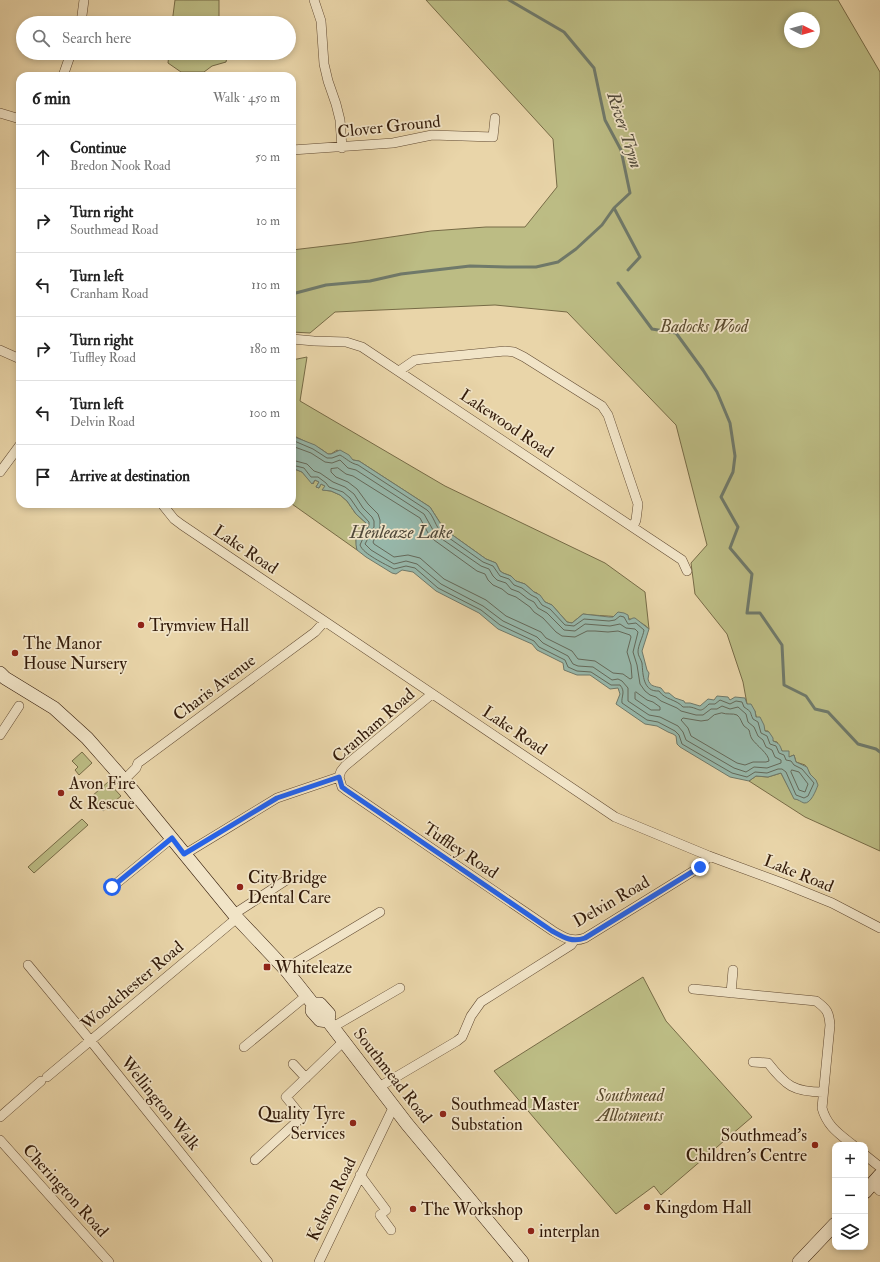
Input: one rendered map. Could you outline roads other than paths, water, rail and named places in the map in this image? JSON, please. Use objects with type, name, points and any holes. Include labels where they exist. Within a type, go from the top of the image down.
[{"type":"main road","name":"Southmead Road","points":[[2,676],[54,708],[66,718],[124,780],[236,916],[286,970],[309,1000],[312,1012],[320,1020],[330,1024],[407,1124],[522,1262]]},
{"type":"main road","points":[[799,1262],[832,1227]]},
{"type":"street","points":[[82,16],[84,0]]},
{"type":"street","points":[[314,0],[321,22],[324,64],[340,120],[342,148]]},
{"type":"street","points":[[64,72],[69,60]]},
{"type":"street","points":[[0,113],[16,118]]},
{"type":"street","name":"Clover Ground","points":[[296,150],[342,148],[393,143],[432,135],[493,137],[496,118]]},
{"type":"street","name":"Lakewood Road","points":[[296,339],[346,342],[362,347],[399,370],[682,560],[687,572]]},
{"type":"street","points":[[0,350],[16,357]]},
{"type":"street","points":[[399,370],[415,360],[514,352],[602,406],[608,415],[638,504],[636,520],[633,527]]},
{"type":"street","points":[[0,472],[16,450]]},
{"type":"street","name":"Lake Road","points":[[165,508],[174,519],[182,525],[615,817],[709,856],[832,903],[880,928]]},
{"type":"street","name":"Charis Avenue","points":[[124,780],[136,768],[138,763],[315,632],[324,622]]},
{"type":"street","name":"Cranham Road","points":[[184,854],[277,798],[339,777],[345,766],[432,694]]},
{"type":"street","points":[[0,735],[19,706]]},
{"type":"street","name":"Tuffley Road","points":[[339,777],[342,787],[346,790],[552,931],[574,941]]},
{"type":"street","points":[[112,887],[172,838]]},
{"type":"street","name":"Delvin Road","points":[[379,1087],[462,1037],[471,1016],[481,1002],[571,946],[574,941],[585,938],[700,867],[709,856]]},
{"type":"street","name":"Woodchester Road","points":[[0,1117],[236,916],[288,879]]},
{"type":"street","points":[[286,970],[380,912]]},
{"type":"street","name":"Wellington Walk","points":[[28,965],[268,1262]]},
{"type":"street","points":[[731,993],[733,970]]},
{"type":"street","points":[[330,1024],[400,988]]},
{"type":"street","points":[[693,989],[816,1001],[824,1007],[829,1014],[830,1025],[822,1108],[825,1119],[834,1130],[849,1142]]},
{"type":"street","points":[[244,1047],[309,1000]]},
{"type":"street","points":[[255,1160],[302,1117],[286,1097],[344,1041]]},
{"type":"street","points":[[753,1062],[768,1063],[790,1086],[797,1090],[823,1092]]},
{"type":"street","points":[[293,1064],[306,1078]]},
{"type":"street","name":"Kelston Road","points":[[320,1258],[394,1106]]},
{"type":"street","name":"Cherington Road","points":[[0,1140],[109,1262]]},
{"type":"street","points":[[868,1157],[880,1167]]},
{"type":"street","points":[[360,1175],[386,1210],[380,1215],[391,1230]]},
{"type":"street","points":[[320,1258],[328,1262]]},
{"type":"water","name":"Henleaze Lake","points":[[296,438],[315,445],[328,454],[340,450],[349,455],[353,460],[359,461],[430,507],[444,529],[486,559],[496,563],[500,571],[511,576],[516,581],[525,584],[540,595],[545,602],[552,605],[567,622],[572,623],[583,614],[613,617],[618,612],[628,615],[629,620],[635,618],[649,629],[642,651],[649,673],[648,679],[650,684],[661,688],[665,693],[669,693],[685,703],[700,706],[708,699],[714,700],[717,696],[728,697],[730,700],[735,697],[745,698],[747,704],[751,704],[755,711],[756,717],[760,717],[765,731],[769,732],[773,738],[773,741],[779,744],[782,751],[789,751],[789,757],[794,755],[796,762],[807,767],[818,785],[815,793],[807,803],[794,799],[781,773],[768,777],[756,776],[749,781],[730,777],[680,747],[677,744],[676,736],[673,734],[657,726],[645,724],[616,704],[620,694],[618,688],[610,689],[590,675],[577,675],[564,670],[563,663],[537,650],[532,644],[498,629],[479,613],[436,591],[413,572],[402,570],[396,574],[392,573],[366,557],[357,550],[356,540],[366,523],[356,514],[347,501],[340,495],[331,491],[322,490],[325,486],[321,484],[319,488],[316,487],[319,482],[315,480],[312,484],[302,472],[296,470]]},
{"type":"waterway","name":"River Trym","points":[[509,0],[564,32],[594,68],[605,120],[621,150],[630,193],[614,208],[640,257],[628,270]]},
{"type":"waterway","points":[[296,293],[326,285],[370,281],[401,274],[470,266],[536,267],[558,262],[576,249],[602,225],[614,208]]},
{"type":"waterway","name":"River Trym","points":[[618,283],[652,329],[676,333],[717,392],[730,423],[735,456],[733,472],[721,497],[738,527],[730,548],[752,574],[747,613],[760,613],[782,645],[784,685],[806,696],[815,709],[828,712],[858,744],[876,749],[880,752]]},
{"type":"place","name":"Trymview Hall","points":[[141,625]]},
{"type":"place","name":"The Manor House Nursery","points":[[15,653]]},
{"type":"place","name":"Avon Fire & Rescue","points":[[61,793]]},
{"type":"place","name":"City Bridge Dental Care","points":[[240,887]]},
{"type":"place","name":"Whiteleaze","points":[[267,967]]},
{"type":"place","name":"Southmead Master Substation","points":[[443,1114]]},
{"type":"place","name":"Quality Tyre Services","points":[[353,1123]]},
{"type":"place","name":"Southmead's Children's Centre","points":[[815,1145]]},
{"type":"place","name":"Kingdom Hall","points":[[647,1207]]},
{"type":"place","name":"The Workshop","points":[[413,1209]]},
{"type":"place","name":"interplan","points":[[531,1231]]},
{"type":"park label","name":"Badocks Wood","points":[[704,326]]},
{"type":"park label","name":"Southmead Allotments","points":[[630,1105]]}]
